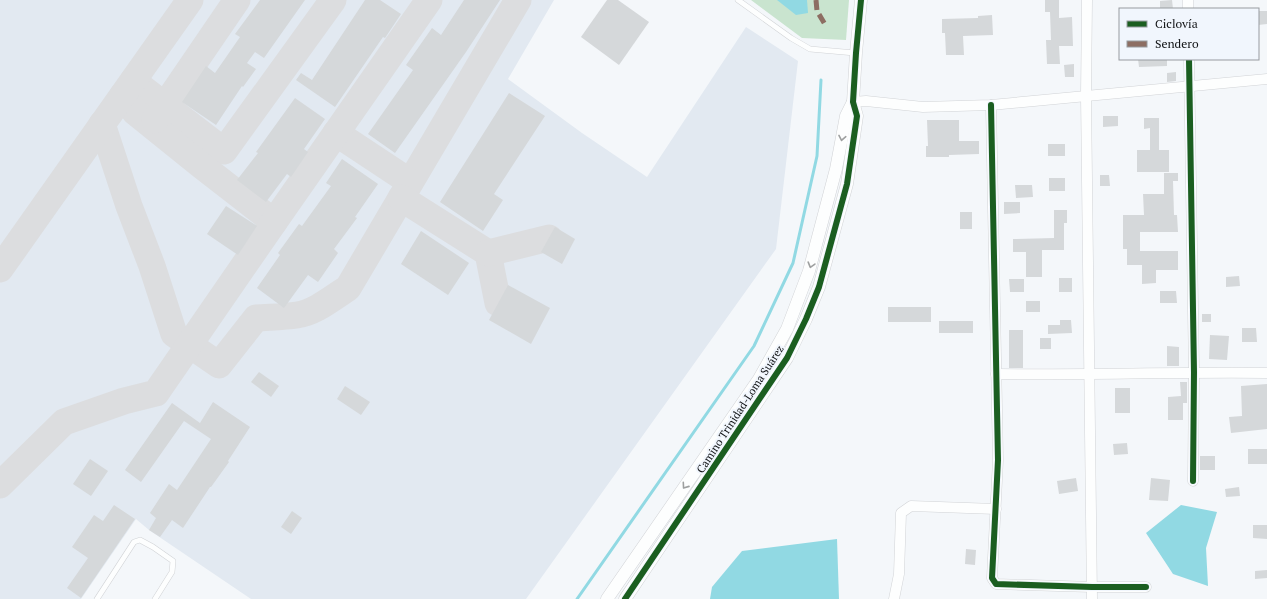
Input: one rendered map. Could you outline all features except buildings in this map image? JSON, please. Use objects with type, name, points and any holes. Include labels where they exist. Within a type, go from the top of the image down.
[{"type":"street","name":"Camino Trinidad-Loma Suárez","points":[[625,599],[787,358],[806,320],[819,287],[847,184],[857,116],[853,102],[861,0]]},
{"type":"street","points":[[1087,0],[1086,96],[1092,599]]},
{"type":"street","points":[[1189,60],[1194,372],[1193,481]]},
{"type":"street","points":[[853,102],[866,101],[923,107],[991,105],[1267,79]]},
{"type":"street","name":"Camino Trinidad-Loma Suárez","points":[[607,599],[759,379],[787,329],[809,271],[836,169],[846,116],[853,102]]},
{"type":"street","points":[[991,105],[998,460],[992,578],[996,584],[1092,588],[1146,587]]},
{"type":"street","points":[[996,374],[1090,375],[1194,372],[1267,373]]},
{"type":"street","points":[[894,599],[899,574],[901,513],[911,506],[996,509]]},
{"type":"lane","points":[[738,0],[791,38],[810,48],[856,53]]},
{"type":"lane","points":[[97,599],[134,542],[140,540],[173,561],[172,572],[155,599]]},
{"type":"shaded area","points":[[0,0],[554,0],[508,79],[582,133],[647,177],[746,27],[798,61],[776,249],[526,599],[251,599],[149,530],[136,519],[81,599],[0,599]]},
{"type":"green space","points":[[751,0],[849,0],[846,40],[802,38]]},
{"type":"water","points":[[777,0],[807,0],[808,13],[796,15]]},
{"type":"water","points":[[1181,505],[1217,512],[1206,548],[1208,586],[1173,574],[1146,533]]},
{"type":"water","points":[[837,539],[839,599],[710,599],[712,587],[742,551]]},
{"type":"waterway","points":[[577,599],[754,346],[793,263],[817,156],[821,80]]},
{"type":"taxiway","points":[[0,269],[190,0]]},
{"type":"taxiway","points":[[155,120],[237,0]]},
{"type":"taxiway","points":[[133,81],[224,151],[333,0]]},
{"type":"taxiway","points":[[0,485],[64,422],[124,401],[156,393],[429,0]]},
{"type":"taxiway","points":[[102,124],[129,206],[152,266],[174,334],[219,365],[256,318],[297,315],[311,311],[348,288],[518,0]]},
{"type":"taxiway","points":[[123,95],[135,112],[274,222]]},
{"type":"taxiway","points":[[336,133],[410,182]]},
{"type":"taxiway","points":[[401,198],[488,253],[498,303]]},
{"type":"taxiway","points":[[488,253],[549,238]]},
{"type":"marked path","points":[[816,0],[817,11],[826,26]]},
{"type":"cycle path","points":[[625,599],[787,358],[806,319],[819,287],[847,184],[857,116],[853,102],[861,0]]},
{"type":"cycle path","points":[[1189,60],[1194,372],[1193,481]]},
{"type":"cycle path","points":[[991,105],[998,460],[992,578],[996,584],[1146,587]]}]
